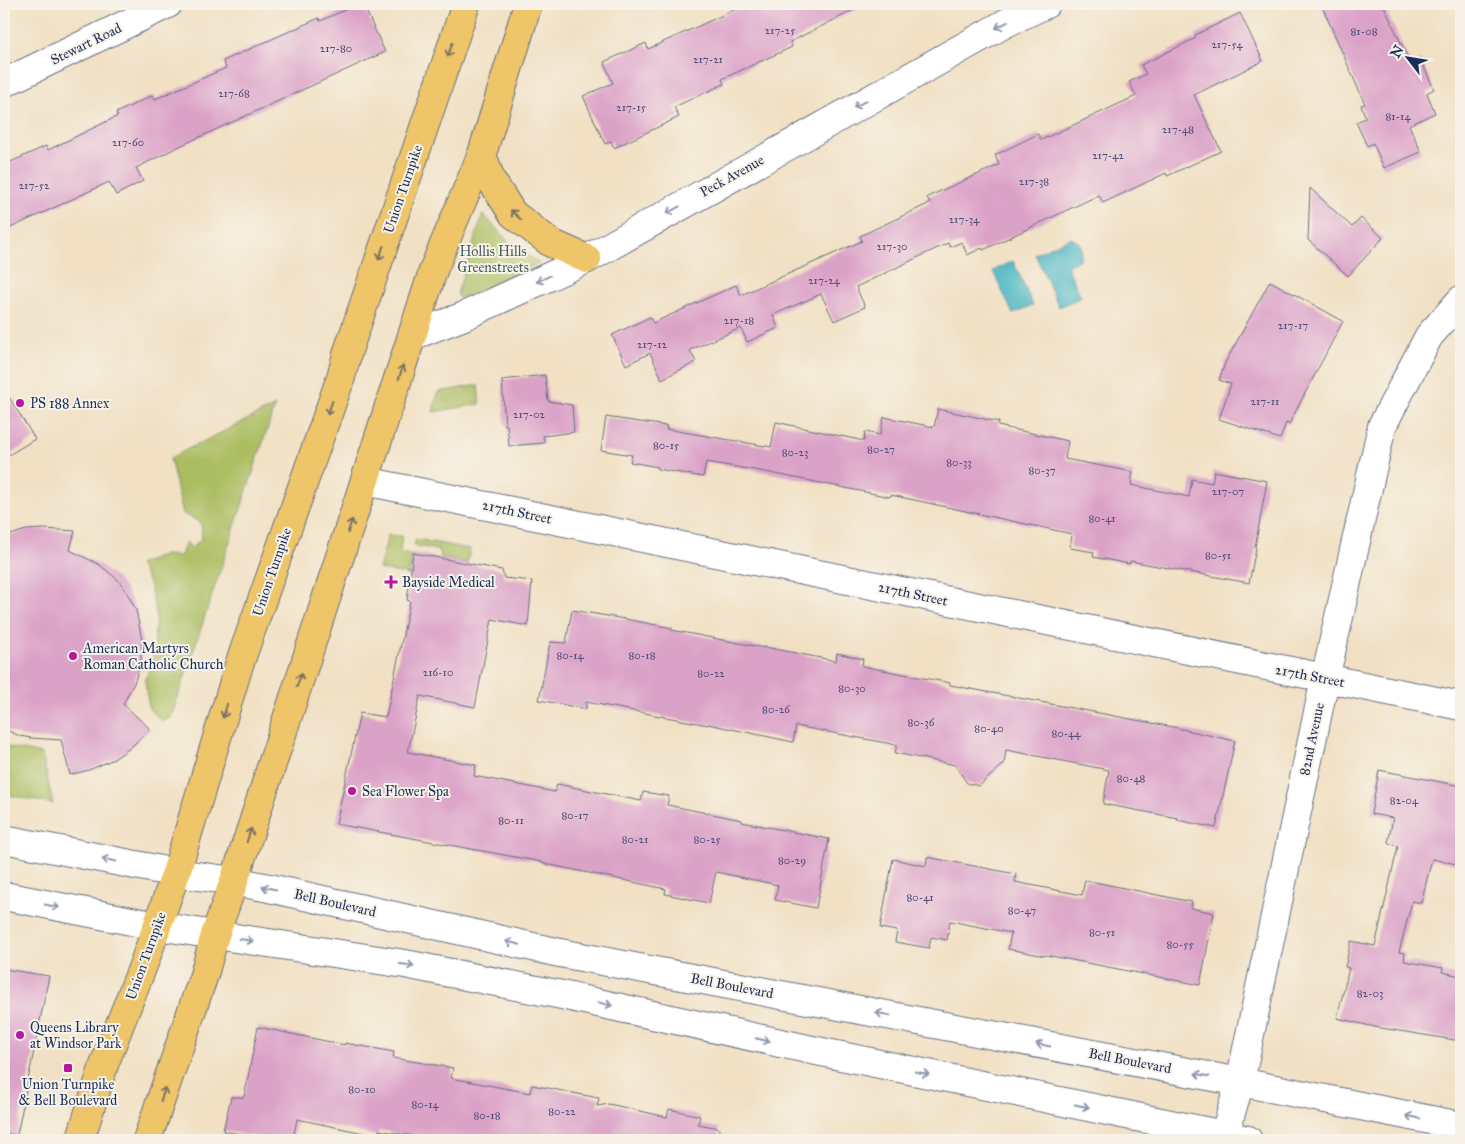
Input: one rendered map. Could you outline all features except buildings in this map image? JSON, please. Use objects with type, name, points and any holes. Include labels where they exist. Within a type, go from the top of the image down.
[{"type":"main road","name":"Union Turnpike","points":[[80,1140],[105,1062],[144,963],[176,873],[239,665],[341,377],[466,4]]},
{"type":"main road","points":[[147,1140],[204,975],[215,935],[366,480],[434,268],[482,154],[528,4]]},
{"type":"main road","points":[[482,154],[491,180],[513,214],[551,243],[587,259]]},
{"type":"street","name":"Stewart Road","points":[[4,83],[168,4]]},
{"type":"street","name":"Peck Avenue","points":[[412,336],[464,316],[587,259],[1006,23],[1046,4]]},
{"type":"street","name":"82nd Avenue","points":[[1232,1139],[1240,1082],[1325,679],[1382,426],[1429,336],[1461,300]]},
{"type":"street","name":"217th Street","points":[[366,480],[1461,706]]},
{"type":"street","name":"Bell Boulevard","points":[[4,839],[176,873],[234,881],[560,953],[1240,1082],[1461,1126]]},
{"type":"street","points":[[4,896],[157,926],[405,964],[557,994],[1232,1139]]},
{"type":"green space","name":"Hollis Hills Greenstreets","points":[[483,214],[509,242],[539,263],[465,298],[459,298],[457,294]]},
{"type":"green space","points":[[478,385],[480,404],[433,412],[438,392]]},
{"type":"green space","points":[[275,406],[171,718],[162,721],[149,709],[145,681],[153,658],[156,614],[149,583],[139,564],[165,555],[181,556],[186,541],[191,548],[202,538],[201,522],[183,514],[170,458]]},
{"type":"green space","points":[[388,535],[402,536],[400,552],[413,556],[409,575],[379,569]]},
{"type":"green space","points":[[416,539],[470,549],[467,563],[441,558],[440,551],[414,545]]},
{"type":"green space","points":[[4,746],[42,754],[53,804],[4,794]]},
{"type":"water","points":[[1070,238],[1081,246],[1080,259],[1067,266],[1081,297],[1059,307],[1035,254]]},
{"type":"water","points":[[1013,261],[1033,305],[1013,314],[993,271]]},
{"type":"place","name":"PS 188 Annex","points":[[20,403]]},
{"type":"place","name":"Bayside Medical","points":[[391,582]]},
{"type":"place","name":"American Martyrs Roman Catholic Church","points":[[73,656]]},
{"type":"place","name":"Sea Flower Spa","points":[[352,791]]},
{"type":"place","name":"Queens Library at Windsor Park","points":[[20,1035]]},
{"type":"place","name":"Union Turnpike & Bell Boulevard","points":[[68,1068]]}]
